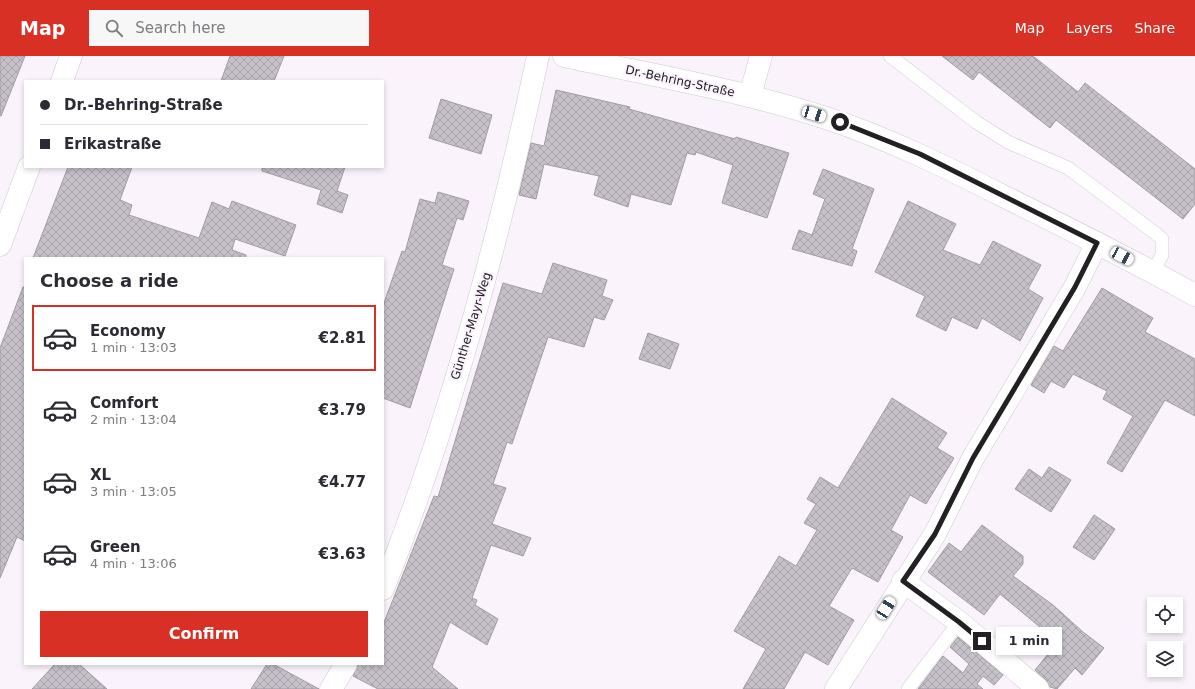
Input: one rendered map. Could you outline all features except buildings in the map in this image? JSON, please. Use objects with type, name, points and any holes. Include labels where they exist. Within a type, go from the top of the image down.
[{"type":"street","points":[[62,80],[71,56]]},
{"type":"street","name":"Günther-Mayr-Weg","points":[[384,586],[424,481],[488,266],[538,56]]},
{"type":"street","name":"Dr.-Behring-Straße","points":[[564,56],[750,96],[827,118],[878,136],[920,154],[1097,243],[1195,295]]},
{"type":"street","name":"Dr.-Behring-Straße","points":[[750,96],[761,56]]},
{"type":"street","points":[[0,245],[29,168]]},
{"type":"street","points":[[836,689],[903,581],[935,534],[973,458],[1075,287],[1097,243]]},
{"type":"street","points":[[903,581],[959,622],[1038,689]]},
{"type":"street","points":[[331,689],[345,665]]},
{"type":"lane","points":[[890,56],[976,122],[1008,142],[1068,168],[1155,233],[1162,239],[1162,255],[1152,272]]},
{"type":"lane","points":[[908,689],[959,622]]},
{"type":"route","points":[[840,122],[920,154],[1097,243],[1075,287],[973,458],[935,534],[903,581],[959,622],[982,641]]}]
